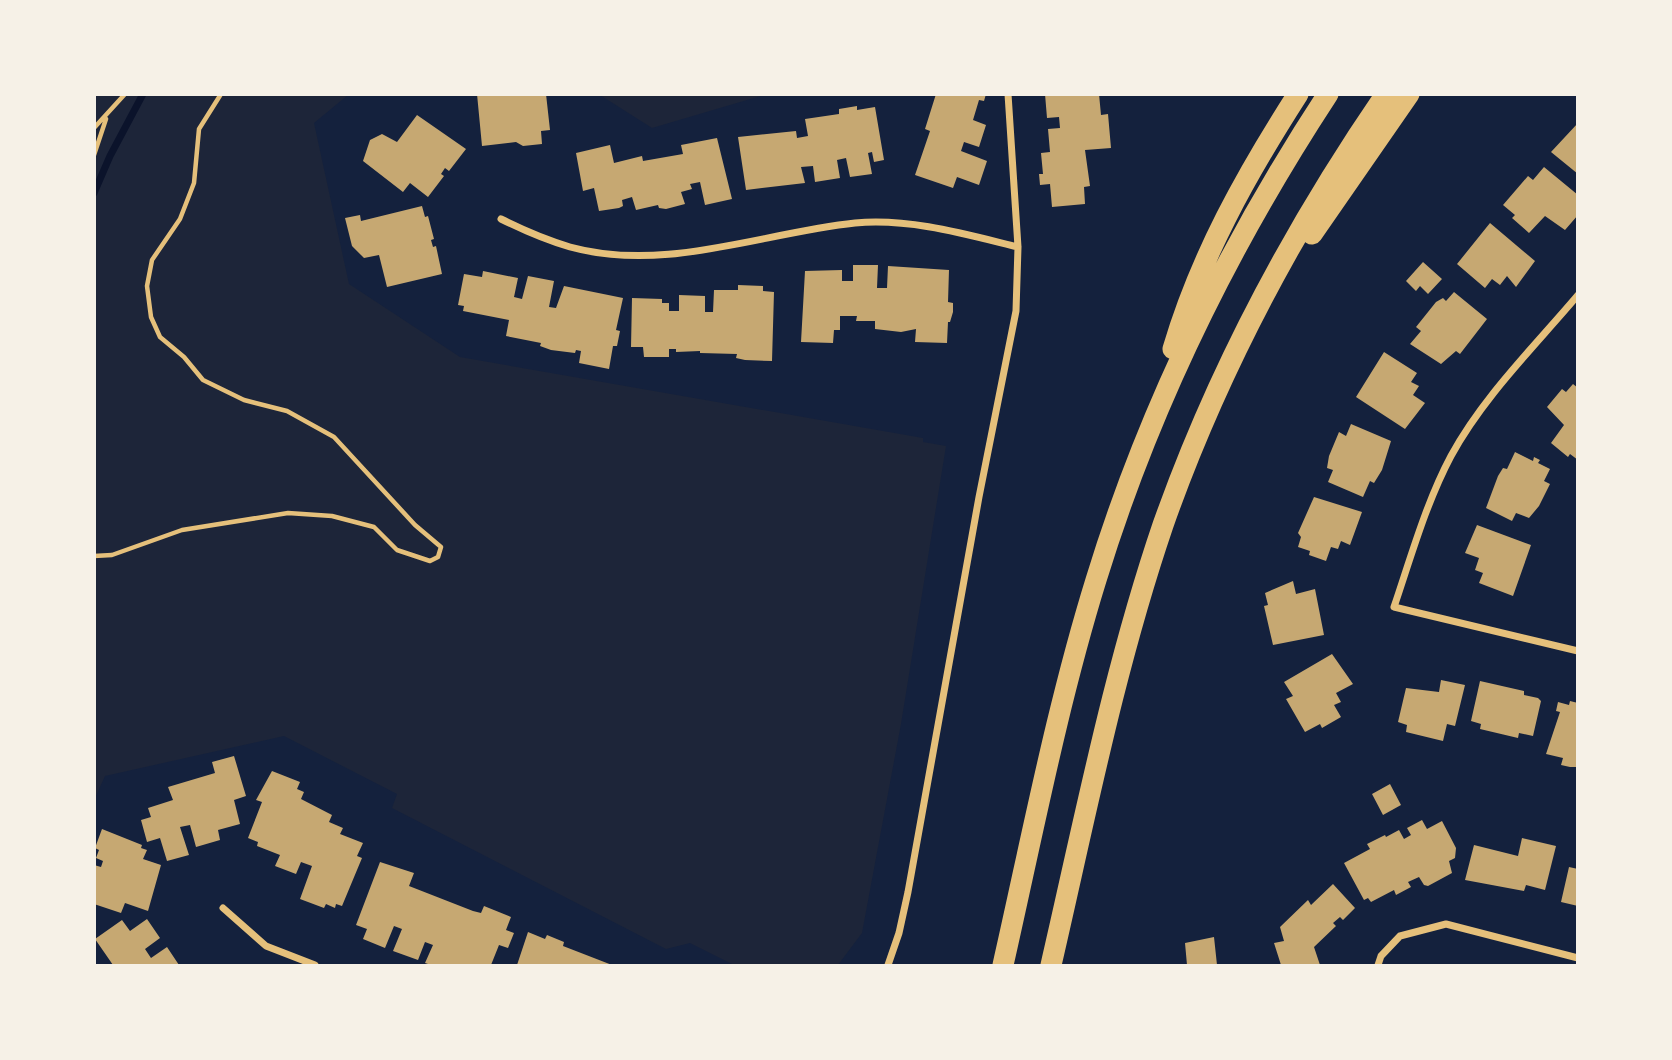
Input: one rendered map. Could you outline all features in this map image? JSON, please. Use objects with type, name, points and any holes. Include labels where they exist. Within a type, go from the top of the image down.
[{"type":"highway","points":[[1146,439],[1184,313],[1208,253],[1257,160],[1298,94]]},
{"type":"highway","points":[[1003,965],[1082,625],[1111,531],[1185,348],[1229,259],[1277,174],[1328,94]]},
{"type":"highway","points":[[1051,965],[1125,651],[1164,523],[1239,344],[1308,214],[1386,94]]},
{"type":"highway","points":[[1239,344],[1369,149],[1409,94]]},
{"type":"highway","points":[[1065,965],[1098,757]]},
{"type":"street","points":[[888,965],[900,933],[975,521],[1017,311],[1018,247],[1008,94]]},
{"type":"street","points":[[501,219],[537,236],[572,248],[641,256],[701,251],[858,223],[935,226],[1018,247]]},
{"type":"street","points":[[1577,295],[1481,412],[1451,457],[1419,532],[1394,607],[1577,651]]},
{"type":"street","points":[[223,908],[266,946],[315,965]]},
{"type":"street","points":[[1378,965],[1381,956],[1400,936],[1446,924],[1577,958]]},
{"type":"path","points":[[94,128],[106,118],[125,94]]},
{"type":"path","points":[[94,556],[112,555],[182,530],[288,513],[332,516],[374,527],[397,550],[430,561],[438,557],[440,547],[415,525],[334,437],[287,411],[244,400],[203,380],[184,356],[160,337],[151,317],[147,286],[152,260],[180,219],[194,183],[199,129],[221,94]]},
{"type":"path","points":[[94,155],[106,118]]},
{"type":"shaded area","points":[[95,95],[348,95],[314,123],[349,284],[460,357],[923,438],[923,442],[946,446],[901,724],[862,933],[838,965],[734,965],[690,943],[666,949],[392,808],[397,794],[284,736],[105,776],[95,798]]},
{"type":"shaded area","points":[[600,95],[764,95],[652,128]]},
{"type":"building","points":[[477,94],[546,94],[550,130],[541,131],[542,144],[523,146],[516,142],[482,146]]},
{"type":"building","points":[[936,94],[986,94],[984,101],[979,100],[973,120],[986,125],[979,147],[964,142],[961,151],[987,161],[979,185],[957,177],[953,188],[915,175],[930,131],[925,129]]},
{"type":"building","points":[[1045,94],[1099,94],[1101,115],[1108,114],[1111,148],[1085,150],[1090,186],[1084,187],[1085,204],[1052,207],[1050,184],[1040,185],[1039,174],[1043,174],[1041,153],[1050,152],[1048,129],[1060,128],[1059,117],[1047,118]]},
{"type":"building","points":[[857,106],[857,110],[875,107],[884,160],[874,162],[872,152],[868,153],[872,174],[850,177],[846,158],[837,160],[840,178],[815,182],[813,166],[801,167],[805,183],[746,190],[738,137],[796,131],[797,138],[808,136],[805,119],[839,114],[839,109]]},
{"type":"building","points":[[417,115],[466,149],[449,171],[445,168],[441,174],[444,176],[428,197],[410,183],[403,192],[363,161],[370,140],[382,134],[397,142]]},
{"type":"building","points":[[1578,123],[1578,174],[1551,152]]},
{"type":"building","points":[[717,138],[732,199],[705,205],[700,182],[690,184],[692,189],[681,192],[685,204],[666,209],[659,208],[658,205],[636,210],[632,197],[622,200],[623,206],[619,208],[599,211],[594,188],[583,191],[576,153],[610,145],[614,163],[642,156],[643,161],[683,154],[681,145]]},
{"type":"building","points":[[1544,167],[1578,195],[1578,215],[1565,230],[1545,216],[1529,233],[1512,218],[1515,215],[1503,205],[1528,176],[1533,180]]},
{"type":"building","points":[[422,206],[425,217],[428,216],[434,239],[431,240],[433,247],[436,246],[442,274],[387,287],[379,255],[364,258],[352,246],[345,218],[360,215],[361,221]]},
{"type":"building","points":[[1490,223],[1535,261],[1516,287],[1507,276],[1500,285],[1492,279],[1485,288],[1457,264]]},
{"type":"building","points":[[1423,262],[1442,279],[1428,294],[1420,286],[1416,291],[1406,281]]},
{"type":"building","points":[[853,265],[878,265],[877,288],[887,288],[888,266],[949,270],[948,302],[953,303],[953,312],[948,322],[947,343],[915,342],[916,329],[901,332],[875,329],[875,321],[856,321],[857,316],[840,316],[840,330],[834,330],[833,343],[801,342],[805,271],[842,270],[842,281],[853,281]]},
{"type":"building","points":[[483,271],[518,278],[514,297],[522,299],[528,276],[554,281],[549,307],[556,308],[564,286],[623,298],[616,330],[620,331],[617,346],[613,346],[609,369],[579,363],[581,351],[576,350],[575,353],[551,350],[540,346],[541,343],[506,336],[509,320],[463,311],[464,306],[458,305],[464,274],[482,277]]},
{"type":"building","points":[[738,285],[763,286],[763,291],[774,292],[772,361],[745,360],[736,358],[737,354],[676,352],[676,349],[669,349],[669,357],[644,357],[643,347],[631,347],[632,298],[662,299],[662,303],[669,303],[669,311],[679,311],[679,295],[705,296],[705,312],[713,312],[714,290],[738,290]]},
{"type":"building","points":[[1454,292],[1487,319],[1460,354],[1456,351],[1441,364],[1410,344],[1421,331],[1416,327],[1436,302],[1443,298],[1446,301]]},
{"type":"building","points":[[1384,352],[1417,373],[1411,382],[1419,386],[1413,395],[1425,403],[1405,429],[1356,397]]},
{"type":"building","points":[[1573,384],[1578,388],[1578,460],[1570,454],[1568,457],[1551,443],[1564,425],[1547,407],[1562,389],[1566,392]]},
{"type":"building","points":[[1351,424],[1391,441],[1382,470],[1374,483],[1370,481],[1363,497],[1328,482],[1333,470],[1327,468],[1329,456],[1339,432],[1346,436]]},
{"type":"building","points":[[1515,452],[1533,461],[1534,457],[1540,460],[1538,463],[1550,469],[1544,481],[1550,484],[1539,506],[1529,518],[1516,513],[1512,521],[1486,508],[1498,476],[1503,468],[1507,469]]},
{"type":"building","points":[[1314,497],[1362,512],[1350,545],[1341,541],[1338,549],[1331,547],[1326,561],[1309,555],[1310,551],[1298,547],[1301,537],[1298,533]]},
{"type":"building","points":[[1477,525],[1531,545],[1513,596],[1479,583],[1483,573],[1475,570],[1479,558],[1465,553]]},
{"type":"building","points":[[1293,581],[1296,594],[1315,589],[1324,635],[1273,645],[1264,606],[1268,605],[1265,593]]},
{"type":"building","points":[[1332,654],[1353,684],[1336,693],[1341,702],[1334,705],[1341,717],[1322,728],[1320,724],[1305,732],[1286,699],[1293,696],[1284,682]]},
{"type":"building","points":[[1441,680],[1465,685],[1455,726],[1447,724],[1443,741],[1406,732],[1407,725],[1398,722],[1406,688],[1439,692]]},
{"type":"building","points":[[1480,681],[1524,691],[1524,695],[1541,701],[1533,736],[1519,733],[1518,738],[1480,729],[1481,724],[1471,721]]},
{"type":"building","points":[[1570,701],[1578,703],[1578,767],[1561,765],[1563,758],[1546,754],[1560,712],[1556,711],[1558,702],[1569,705]]},
{"type":"building","points":[[234,756],[246,796],[234,800],[240,824],[218,830],[220,840],[196,847],[190,825],[180,827],[189,855],[167,861],[160,838],[147,842],[141,820],[151,817],[148,808],[173,800],[168,787],[215,773],[212,762]]},
{"type":"building","points":[[272,771],[300,782],[297,789],[304,792],[301,799],[332,815],[329,822],[343,828],[340,834],[363,843],[357,856],[362,858],[342,906],[336,904],[335,908],[326,904],[324,908],[300,899],[312,866],[301,862],[296,874],[275,866],[280,855],[257,846],[258,842],[248,838],[262,802],[256,800]]},
{"type":"building","points":[[1390,784],[1401,805],[1383,815],[1372,794]]},
{"type":"building","points":[[1422,820],[1427,829],[1442,821],[1456,848],[1455,858],[1449,861],[1452,873],[1428,886],[1424,885],[1419,877],[1408,882],[1411,887],[1396,895],[1394,890],[1371,902],[1368,898],[1364,900],[1344,863],[1370,849],[1367,844],[1385,835],[1386,837],[1399,830],[1404,839],[1411,835],[1407,828]]},
{"type":"building","points":[[102,829],[142,845],[141,848],[147,850],[143,859],[161,865],[148,911],[125,903],[121,913],[94,904],[94,865],[101,867],[103,861],[96,858],[99,850],[95,848]]},
{"type":"building","points":[[1522,838],[1556,846],[1545,890],[1526,885],[1524,891],[1465,880],[1474,845],[1518,856]]},
{"type":"building","points":[[380,862],[414,873],[409,886],[473,911],[481,913],[484,906],[511,917],[506,930],[514,933],[508,948],[499,945],[491,965],[431,965],[425,963],[433,945],[425,942],[418,960],[393,951],[402,929],[394,926],[385,948],[363,939],[367,929],[356,925]]},
{"type":"building","points":[[1569,867],[1578,869],[1578,906],[1561,902]]},
{"type":"building","points":[[1333,884],[1355,908],[1343,920],[1340,917],[1333,923],[1336,926],[1314,947],[1320,965],[1281,965],[1274,943],[1284,941],[1280,927],[1308,900],[1311,905]]},
{"type":"building","points":[[147,919],[160,938],[145,949],[151,958],[167,947],[179,965],[113,965],[95,939],[122,920],[130,931]]},
{"type":"building","points":[[528,932],[545,939],[547,935],[564,942],[563,946],[612,965],[517,965]]},
{"type":"building","points":[[1214,937],[1217,965],[1187,965],[1185,943]]},
{"type":"waterway","points":[[94,193],[143,94]]}]
